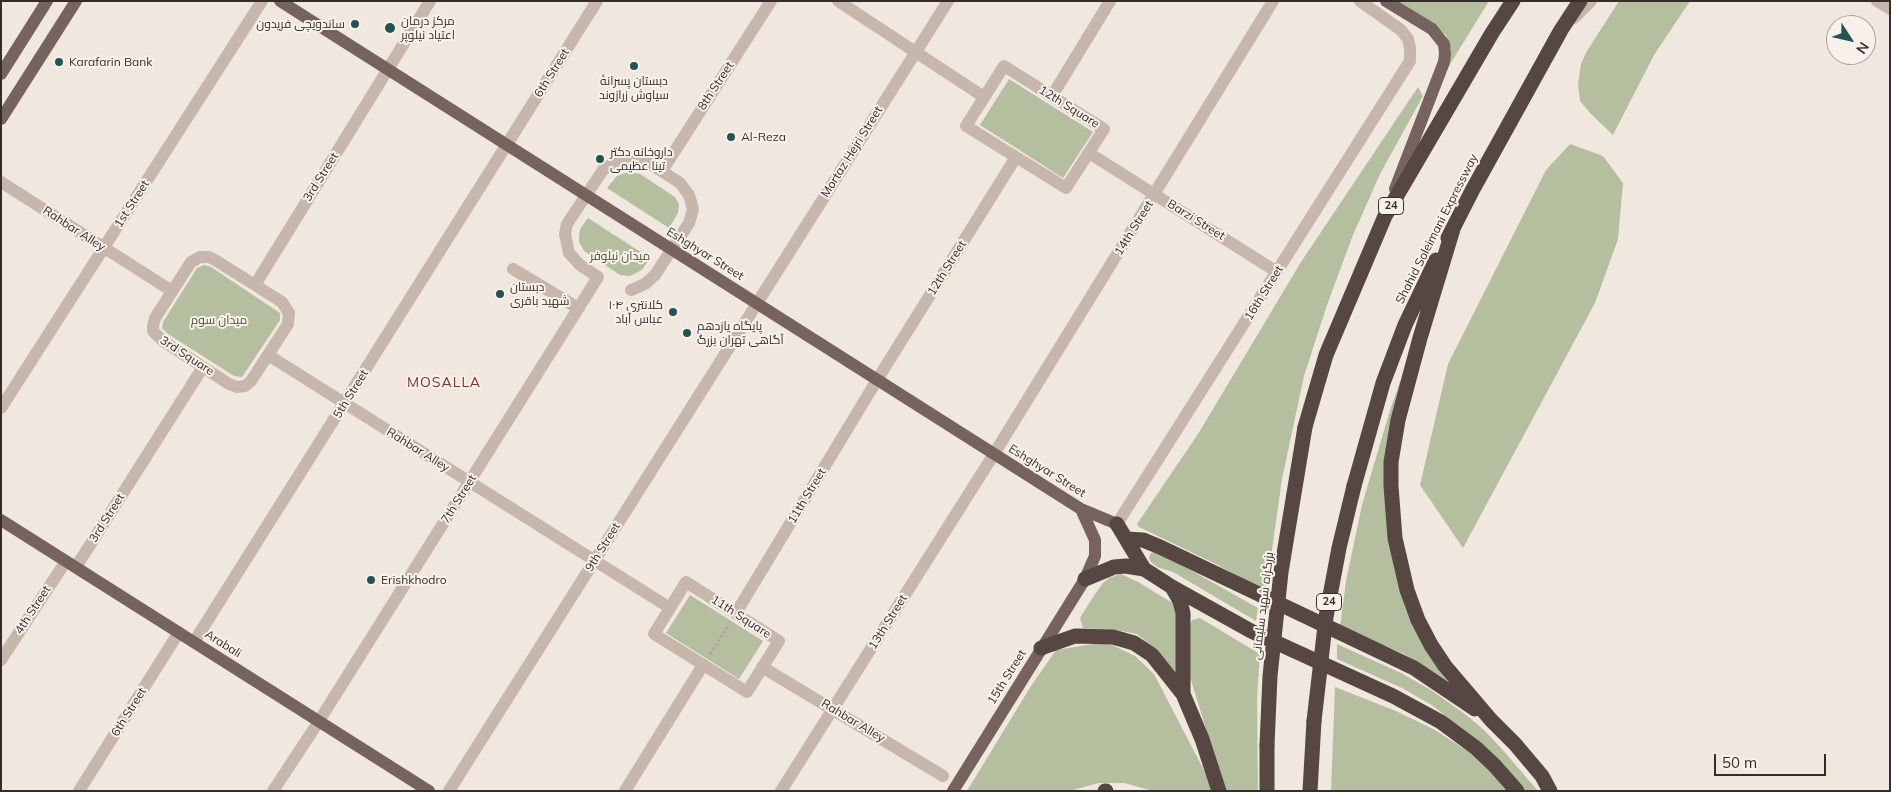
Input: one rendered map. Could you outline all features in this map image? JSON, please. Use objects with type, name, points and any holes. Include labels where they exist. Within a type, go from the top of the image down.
[{"type":"highway","name":"24","points":[[1385,216],[1513,1]]},
{"type":"highway","name":"Shahid Soleimani Expressway","points":[[1310,770],[1326,617],[1339,548],[1383,383],[1405,325],[1429,273],[1561,30],[1580,1]]},
{"type":"highway","name":"بزرگراه شهید سلیمانی","points":[[1267,791],[1270,676],[1281,572],[1305,427],[1326,355],[1385,216]]},
{"type":"highway","points":[[1453,230],[1420,338],[1398,420],[1391,462],[1392,518],[1395,538],[1407,590],[1425,636],[1446,666],[1491,720],[1515,744],[1542,776],[1550,791]]},
{"type":"highway","points":[[1117,524],[1144,569]]},
{"type":"highway","points":[[1127,538],[1143,540],[1160,547],[1405,664],[1491,720]]},
{"type":"highway","points":[[1085,579],[1114,567],[1126,566],[1144,569],[1172,587],[1251,631],[1393,696],[1441,722],[1476,748],[1517,791]]},
{"type":"highway","points":[[1172,587],[1180,601],[1183,614],[1183,694]]},
{"type":"highway","points":[[1041,648],[1075,636],[1113,637],[1134,643],[1152,655],[1183,694],[1202,739],[1219,791]]},
{"type":"highway","name":"24","points":[[1310,770],[1310,791]]},
{"type":"highway","points":[[1310,770],[1315,791]]},
{"type":"main road","points":[[1,74],[47,1]]},
{"type":"main road","points":[[1,119],[76,1]]},
{"type":"main road","name":"Eshghyar Street","points":[[280,1],[1081,509],[1117,524]]},
{"type":"main road","points":[[1385,216],[1444,62],[1445,54],[1444,44],[1432,29],[1386,1]]},
{"type":"main road","name":"15th Street","points":[[953,791],[1085,579],[1095,556],[1096,540],[1081,509]]},
{"type":"main road","name":"Arabali","points":[[1,520],[428,791]]},
{"type":"street","name":"1st Street","points":[[1,408],[262,1]]},
{"type":"street","points":[[388,69],[430,1]]},
{"type":"street","name":"6th Street","points":[[507,145],[597,1]]},
{"type":"street","name":"8th Street","points":[[662,171],[771,1]]},
{"type":"street","points":[[838,1],[984,97]]},
{"type":"street","name":"Mortaz Hejri Street","points":[[757,304],[948,1]]},
{"type":"street","points":[[1052,96],[1110,1]]},
{"type":"street","name":"14th Street","points":[[994,454],[1273,1]]},
{"type":"street","name":"16th Street","points":[[1117,524],[1410,61],[1408,39],[1401,30],[1360,1]]},
{"type":"street","points":[[1561,30],[1591,1]]},
{"type":"street","points":[[1877,1],[1890,9]]},
{"type":"street","name":"12th Square","points":[[1004,66],[1052,96],[1104,129],[1066,188],[966,126],[1004,66]]},
{"type":"street","name":"3rd Street","points":[[255,285],[388,69]]},
{"type":"street","name":"5th Street","points":[[194,642],[507,145]]},
{"type":"street","name":"Barzi Street","points":[[1089,153],[1277,272]]},
{"type":"street","name":"12th Street","points":[[877,380],[1016,157]]},
{"type":"street","points":[[586,195],[602,170],[617,160],[636,158],[646,161],[685,188],[692,202],[689,222],[651,280],[631,290]]},
{"type":"street","name":"Rahbar Alley","points":[[1,182],[172,291]]},
{"type":"street","name":"7th Street","points":[[319,721],[598,277],[574,260],[566,245],[565,234],[567,224],[586,195]]},
{"type":"street","name":"3rd Square","points":[[204,257],[215,260],[255,285],[285,305],[289,312],[288,324],[251,381],[241,387],[233,386],[202,367],[163,341],[153,331],[152,326],[155,318],[191,262],[204,257]]},
{"type":"street","points":[[513,268],[578,308]]},
{"type":"street","name":"9th Street","points":[[450,791],[757,304]]},
{"type":"street","name":"Rahbar Alley","points":[[268,355],[670,608]]},
{"type":"street","name":"3rd Street","points":[[71,564],[202,367]]},
{"type":"street","name":"11th Street","points":[[736,613],[877,380]]},
{"type":"street","name":"13th Street","points":[[781,791],[994,454]]},
{"type":"street","name":"4th Street","points":[[1,660],[71,564]]},
{"type":"street","name":"11th Square","points":[[686,582],[736,613],[778,641],[746,692],[654,634],[686,582]]},
{"type":"street","name":"6th Street","points":[[79,791],[179,632]]},
{"type":"street","points":[[625,791],[703,665]]},
{"type":"street","name":"Rahbar Alley","points":[[762,666],[943,776]]},
{"type":"street","points":[[273,791],[319,721]]},
{"type":"path","points":[[703,665],[736,613]]},
{"type":"green space","points":[[1394,1],[1489,1],[1447,69],[1451,50],[1446,35],[1437,27]]},
{"type":"green space","points":[[1619,1],[1690,1],[1654,55],[1613,135],[1580,101],[1578,84],[1581,64],[1587,51]]},
{"type":"green space","points":[[1009,79],[1093,132],[1063,178],[980,125]]},
{"type":"green space","points":[[1418,87],[1423,96],[1380,174],[1353,235],[1327,305],[1304,376],[1282,479],[1266,592],[1216,564],[1139,527],[1137,524],[1198,434],[1301,262]]},
{"type":"green space","points":[[1570,144],[1603,156],[1623,183],[1618,239],[1595,303],[1463,548],[1420,485],[1448,364],[1546,170]]},
{"type":"green space","name":"میدان نیلوفر","points":[[628,172],[640,174],[675,197],[679,204],[678,213],[669,228],[607,188],[617,176]]},
{"type":"green space","name":"میدان نیلوفر","points":[[588,218],[650,258],[642,270],[630,276],[620,275],[584,251],[579,242],[579,235],[580,229]]},
{"type":"green space","name":"میدان سوم","points":[[204,265],[211,267],[280,313],[280,320],[242,377],[234,376],[168,334],[162,328],[163,322],[197,268]]},
{"type":"green space","points":[[1409,356],[1393,417],[1394,560],[1459,690],[1404,654],[1340,627],[1346,581],[1362,505],[1391,407]]},
{"type":"green space","points":[[1154,552],[1258,608],[1256,621],[1173,572],[1157,567],[1150,561],[1149,557]]},
{"type":"green space","points":[[1121,574],[1179,607],[1178,679],[1155,649],[1137,634],[1116,630],[1083,628],[1080,618],[1093,597],[1109,578]]},
{"type":"green space","points":[[690,595],[763,641],[739,679],[666,633]]},
{"type":"green space","points":[[1200,618],[1260,654],[1257,699],[1258,791],[1225,791],[1187,667],[1188,630],[1192,620]]},
{"type":"green space","points":[[1106,642],[1135,656],[1154,674],[1208,778],[1212,791],[1153,791],[1124,783],[1099,783],[1069,791],[967,791],[1031,686],[1056,650]]},
{"type":"green space","points":[[1337,644],[1401,673],[1431,690],[1466,715],[1502,749],[1538,791],[1523,791],[1485,747],[1433,706],[1402,688],[1337,659]]},
{"type":"green space","points":[[1335,687],[1396,711],[1435,730],[1469,752],[1511,791],[1331,791]]},
{"type":"place","name":"ساندویچی فریدون","points":[[355,24]]},
{"type":"place","name":"مرکز درمان اعتیاد نیلوپر","points":[[390,28]]},
{"type":"place","name":"Karafarin Bank","points":[[59,62]]},
{"type":"place","name":"دبستان پسرانهٔ سیاوش زرازوند","points":[[634,66]]},
{"type":"place","name":"Al-Reza","points":[[731,137]]},
{"type":"place","name":"داروخانه دکتر تینا عظیمی","points":[[600,159]]},
{"type":"place","name":"دبستان شهید باقری","points":[[500,294]]},
{"type":"place","name":"کلانتری ۱۰۴ عباس آباد","points":[[673,312]]},
{"type":"place","name":"پایگاه یازدهم آگاهی تهران بزرگ","points":[[687,333]]},
{"type":"place","name":"Erishkhodro","points":[[371,580]]},
{"type":"district","name":"MOSALLA","points":[[444,383]]}]
